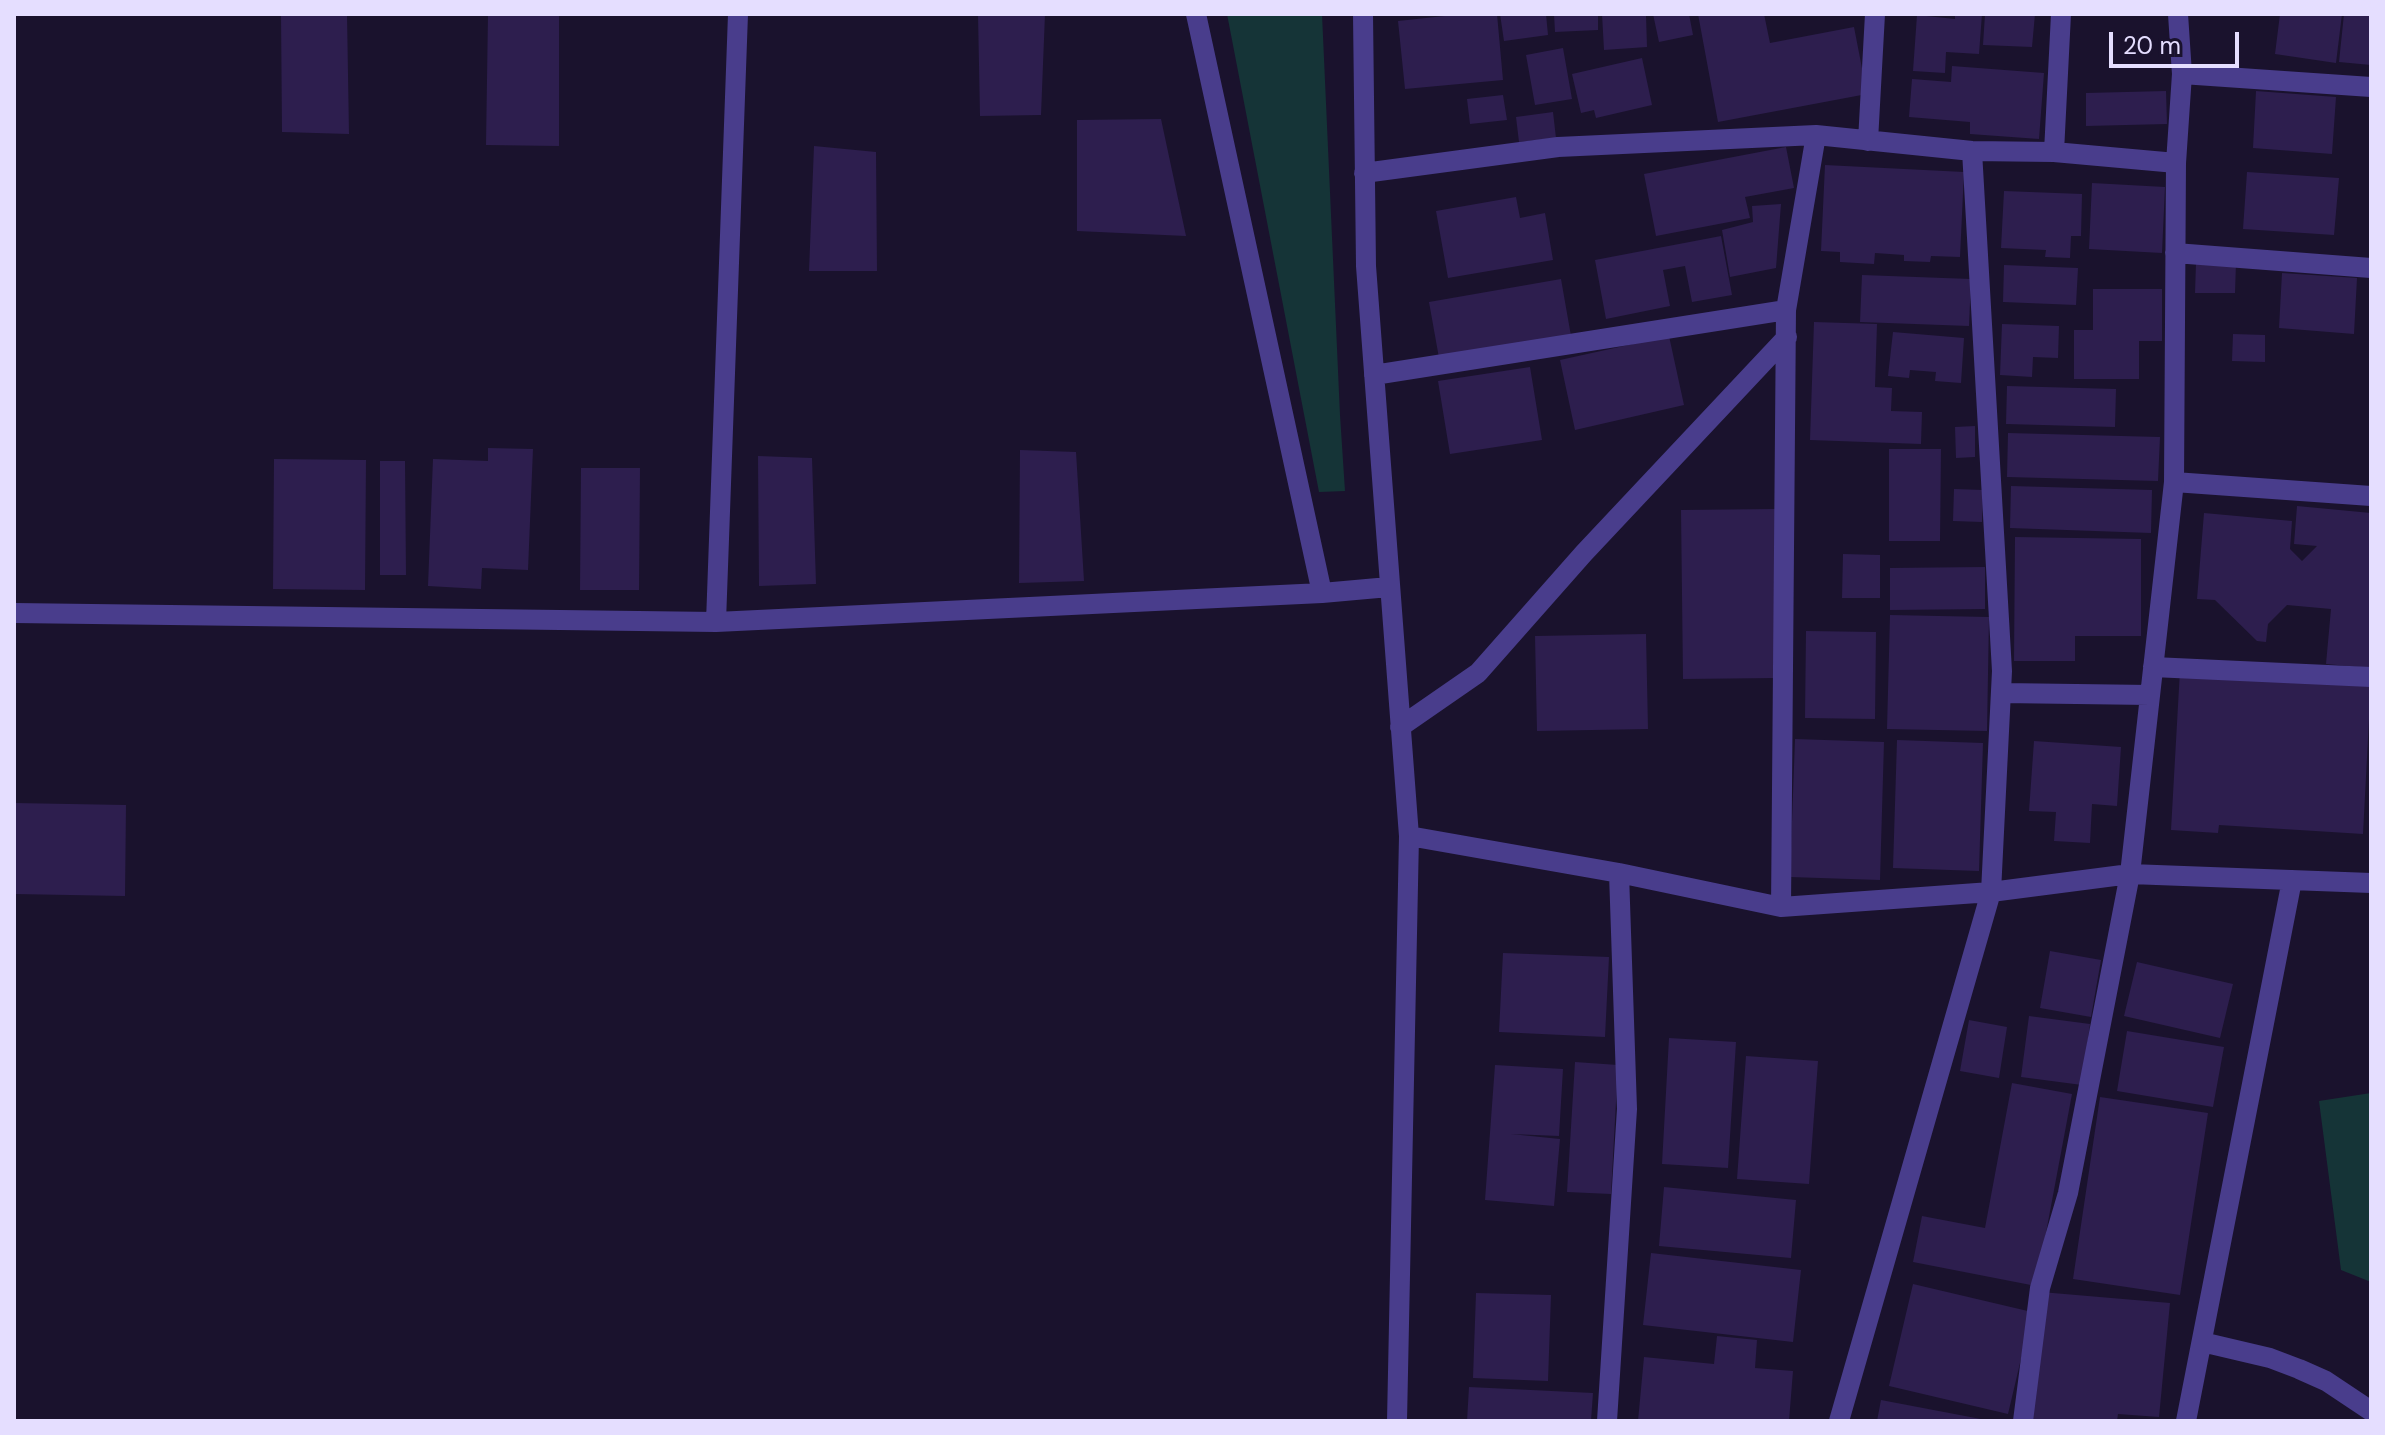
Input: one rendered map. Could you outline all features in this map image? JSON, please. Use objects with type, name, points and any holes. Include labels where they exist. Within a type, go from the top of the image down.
[{"type":"street","points":[[716,622],[738,14]]},
{"type":"street","points":[[1196,14],[1322,593]]},
{"type":"street","points":[[1363,14],[1366,266],[1409,836],[1397,1421]]},
{"type":"street","points":[[1868,141],[1875,14]]},
{"type":"street","points":[[2054,152],[2061,14]]},
{"type":"street","points":[[2023,1421],[2040,1288],[2068,1193],[2130,874],[2174,482],[2176,163],[2182,74],[2178,14]]},
{"type":"street","points":[[2182,74],[2371,87]]},
{"type":"street","points":[[1364,173],[1558,147],[1816,135],[1972,151],[2054,152],[2176,163]]},
{"type":"street","points":[[1781,907],[1786,310],[1816,135]]},
{"type":"street","points":[[1839,1421],[1991,892],[2002,671],[1972,151]]},
{"type":"street","points":[[2175,253],[2371,268]]},
{"type":"street","points":[[1374,375],[1786,310]]},
{"type":"street","points":[[1400,727],[1478,673],[1584,553],[1787,337]]},
{"type":"street","points":[[2174,482],[2371,496]]},
{"type":"street","points":[[14,613],[716,622],[1322,593],[1389,587]]},
{"type":"street","points":[[2153,667],[2371,677]]},
{"type":"street","points":[[2002,693],[2150,695]]},
{"type":"street","points":[[1409,836],[1619,873],[1781,907],[1991,892],[2130,874],[2371,883]]},
{"type":"street","points":[[1607,1421],[1627,1109],[1619,873]]},
{"type":"street","points":[[2186,1421],[2292,880]]},
{"type":"street","points":[[2202,1342],[2270,1358],[2299,1369],[2326,1381],[2371,1411]]},
{"type":"green space","points":[[1227,14],[1322,14],[1345,491],[1319,492]]},
{"type":"green space","points":[[2371,1093],[2371,1282],[2341,1270],[2319,1101]]},
{"type":"building","points":[[281,14],[347,14],[349,134],[282,132]]},
{"type":"building","points":[[488,14],[559,14],[559,146],[486,145]]},
{"type":"building","points":[[978,14],[1045,14],[1041,115],[980,116]]},
{"type":"building","points":[[1497,14],[1503,80],[1405,89],[1398,21]]},
{"type":"building","points":[[1500,14],[1546,14],[1548,35],[1504,41]]},
{"type":"building","points":[[1554,14],[1598,14],[1598,30],[1555,32]]},
{"type":"building","points":[[1602,14],[1646,15],[1647,47],[1604,50]]},
{"type":"building","points":[[1653,14],[1689,14],[1693,35],[1659,42]]},
{"type":"building","points":[[1698,14],[1764,14],[1770,43],[1854,27],[1867,94],[1718,122]]},
{"type":"building","points":[[1955,14],[1982,14],[1979,54],[1946,52],[1945,73],[1913,71],[1917,15],[1955,19]]},
{"type":"building","points":[[1985,14],[2035,14],[2032,47],[1983,45]]},
{"type":"building","points":[[2280,14],[2342,14],[2336,63],[2275,54]]},
{"type":"building","points":[[2344,14],[2371,14],[2371,65],[2339,62]]},
{"type":"building","points":[[1563,48],[1572,99],[1535,105],[1526,55]]},
{"type":"building","points":[[1642,58],[1652,105],[1596,118],[1594,110],[1581,113],[1572,74]]},
{"type":"building","points":[[1952,66],[2044,73],[2039,139],[1970,134],[1970,122],[1909,117],[1912,79],[1951,82]]},
{"type":"building","points":[[2166,91],[2167,124],[2086,126],[2086,93]]},
{"type":"building","points":[[2256,91],[2336,97],[2332,154],[2253,148]]},
{"type":"building","points":[[1503,95],[1507,120],[1470,124],[1467,99]]},
{"type":"building","points":[[1553,112],[1556,138],[1519,142],[1516,117]]},
{"type":"building","points":[[1161,119],[1186,236],[1077,231],[1077,120]]},
{"type":"building","points":[[814,146],[876,152],[877,271],[809,271]]},
{"type":"building","points":[[1786,147],[1794,188],[1745,197],[1750,218],[1656,236],[1644,174]]},
{"type":"building","points":[[1825,165],[1964,172],[1960,257],[1931,256],[1930,262],[1904,261],[1904,255],[1875,253],[1874,264],[1840,262],[1840,252],[1821,251]]},
{"type":"building","points":[[2247,172],[2339,178],[2334,235],[2243,229]]},
{"type":"building","points":[[2092,183],[2165,187],[2162,253],[2089,249]]},
{"type":"building","points":[[2004,191],[2082,194],[2081,236],[2071,236],[2070,258],[2045,257],[2046,250],[2001,248]]},
{"type":"building","points":[[1516,197],[1520,218],[1545,213],[1553,260],[1448,278],[1436,211]]},
{"type":"building","points":[[1781,204],[1776,268],[1730,277],[1722,230],[1753,222],[1752,206]]},
{"type":"building","points":[[1721,236],[1732,295],[1692,302],[1685,266],[1663,270],[1670,306],[1606,319],[1595,260]]},
{"type":"building","points":[[2196,263],[2236,263],[2235,293],[2195,293]]},
{"type":"building","points":[[2004,265],[2078,268],[2076,305],[2003,302]]},
{"type":"building","points":[[2282,273],[2357,278],[2354,334],[2279,328]]},
{"type":"building","points":[[1862,275],[1971,279],[1969,326],[1860,322]]},
{"type":"building","points":[[1561,279],[1571,336],[1439,358],[1429,302]]},
{"type":"building","points":[[2093,289],[2162,289],[2162,341],[2139,341],[2139,379],[2074,379],[2074,330],[2093,330]]},
{"type":"building","points":[[1814,322],[1877,324],[1875,387],[1892,388],[1891,411],[1922,412],[1921,444],[1810,440]]},
{"type":"building","points":[[2002,324],[2059,326],[2058,358],[2033,357],[2032,377],[2000,375]]},
{"type":"building","points":[[1893,332],[1964,338],[1961,383],[1935,381],[1936,372],[1910,370],[1909,378],[1888,376]]},
{"type":"building","points":[[2233,334],[2265,335],[2265,362],[2232,361]]},
{"type":"building","points":[[1669,336],[1684,405],[1575,430],[1560,360]]},
{"type":"building","points":[[1530,367],[1542,440],[1450,454],[1438,381]]},
{"type":"building","points":[[2007,386],[2116,389],[2115,427],[2006,424]]},
{"type":"building","points":[[1975,426],[1975,457],[1956,458],[1955,427]]},
{"type":"building","points":[[2008,433],[2160,437],[2158,481],[2007,477]]},
{"type":"building","points":[[488,448],[533,449],[528,570],[482,568],[481,589],[428,586],[433,459],[488,461]]},
{"type":"building","points":[[1889,449],[1941,449],[1940,541],[1889,541]]},
{"type":"building","points":[[1020,450],[1076,452],[1084,581],[1019,583]]},
{"type":"building","points":[[758,456],[812,458],[816,584],[759,586]]},
{"type":"building","points":[[274,459],[366,460],[365,590],[273,589]]},
{"type":"building","points":[[380,461],[405,461],[406,575],[380,575]]},
{"type":"building","points":[[581,468],[640,468],[639,590],[580,590]]},
{"type":"building","points":[[2011,486],[2152,490],[2151,533],[2010,528]]},
{"type":"building","points":[[1954,489],[1983,490],[1982,522],[1953,521]]},
{"type":"building","points":[[2297,506],[2371,513],[2371,668],[2326,664],[2331,609],[2287,605],[2268,624],[2266,642],[2257,641],[2215,600],[2197,599],[2204,513],[2292,521],[2290,549],[2302,561],[2317,546],[2294,544]]},
{"type":"building","points":[[1775,509],[1776,678],[1683,679],[1681,510]]},
{"type":"building","points":[[2015,537],[2141,539],[2141,636],[2075,636],[2075,661],[2014,661]]},
{"type":"building","points":[[1843,554],[1880,555],[1880,598],[1842,598]]},
{"type":"building","points":[[1985,567],[1985,609],[1890,610],[1890,568]]},
{"type":"building","points":[[1890,615],[1989,617],[1987,731],[1887,729]]},
{"type":"building","points":[[1806,631],[1876,632],[1875,719],[1805,718]]},
{"type":"building","points":[[1646,634],[1648,729],[1537,731],[1535,636]]},
{"type":"building","points":[[2180,670],[2371,681],[2363,834],[2219,825],[2218,833],[2171,830]]},
{"type":"building","points":[[1795,739],[1884,742],[1880,880],[1790,877]]},
{"type":"building","points":[[1897,740],[1983,743],[1979,871],[1893,868]]},
{"type":"building","points":[[2034,741],[2121,747],[2117,806],[2092,804],[2090,843],[2054,841],[2056,812],[2029,811]]},
{"type":"building","points":[[14,803],[126,805],[125,896],[14,894]]},
{"type":"building","points":[[2050,951],[2101,960],[2091,1017],[2040,1008]]},
{"type":"building","points":[[1503,953],[1609,957],[1605,1037],[1499,1032]]},
{"type":"building","points":[[2137,962],[2233,984],[2220,1038],[2124,1016]]},
{"type":"building","points":[[2029,1016],[2090,1024],[2082,1085],[2021,1077]]},
{"type":"building","points":[[1969,1020],[2007,1027],[1999,1078],[1960,1071]]},
{"type":"building","points":[[2127,1031],[2224,1047],[2213,1107],[2117,1091]]},
{"type":"building","points":[[1669,1038],[1736,1042],[1728,1168],[1662,1164]]},
{"type":"building","points":[[1746,1056],[1818,1061],[1809,1184],[1737,1179]]},
{"type":"building","points":[[1575,1062],[1618,1065],[1611,1194],[1567,1192]]},
{"type":"building","points":[[1495,1065],[1563,1069],[1559,1136],[1511,1134],[1560,1139],[1554,1206],[1485,1200]]},
{"type":"building","points":[[2012,1083],[2072,1094],[2036,1286],[1913,1262],[1922,1216],[1985,1228]]},
{"type":"building","points":[[2100,1097],[2208,1113],[2180,1295],[2073,1279]]},
{"type":"building","points":[[1664,1187],[1796,1200],[1791,1258],[1659,1246]]},
{"type":"building","points":[[1651,1253],[1801,1270],[1793,1342],[1643,1325]]},
{"type":"building","points":[[1913,1284],[2032,1312],[2008,1414],[1889,1386]]},
{"type":"building","points":[[2041,1292],[2170,1303],[2159,1417],[2118,1414],[2117,1421],[2029,1421]]},
{"type":"building","points":[[1476,1293],[1551,1295],[1548,1381],[1473,1378]]},
{"type":"building","points":[[1717,1336],[1757,1340],[1755,1368],[1793,1371],[1789,1421],[1638,1421],[1644,1357],[1714,1364]]},
{"type":"building","points":[[1469,1387],[1593,1393],[1591,1421],[1467,1421]]},
{"type":"building","points":[[1881,1400],[1986,1420],[1986,1421],[1877,1421]]}]
